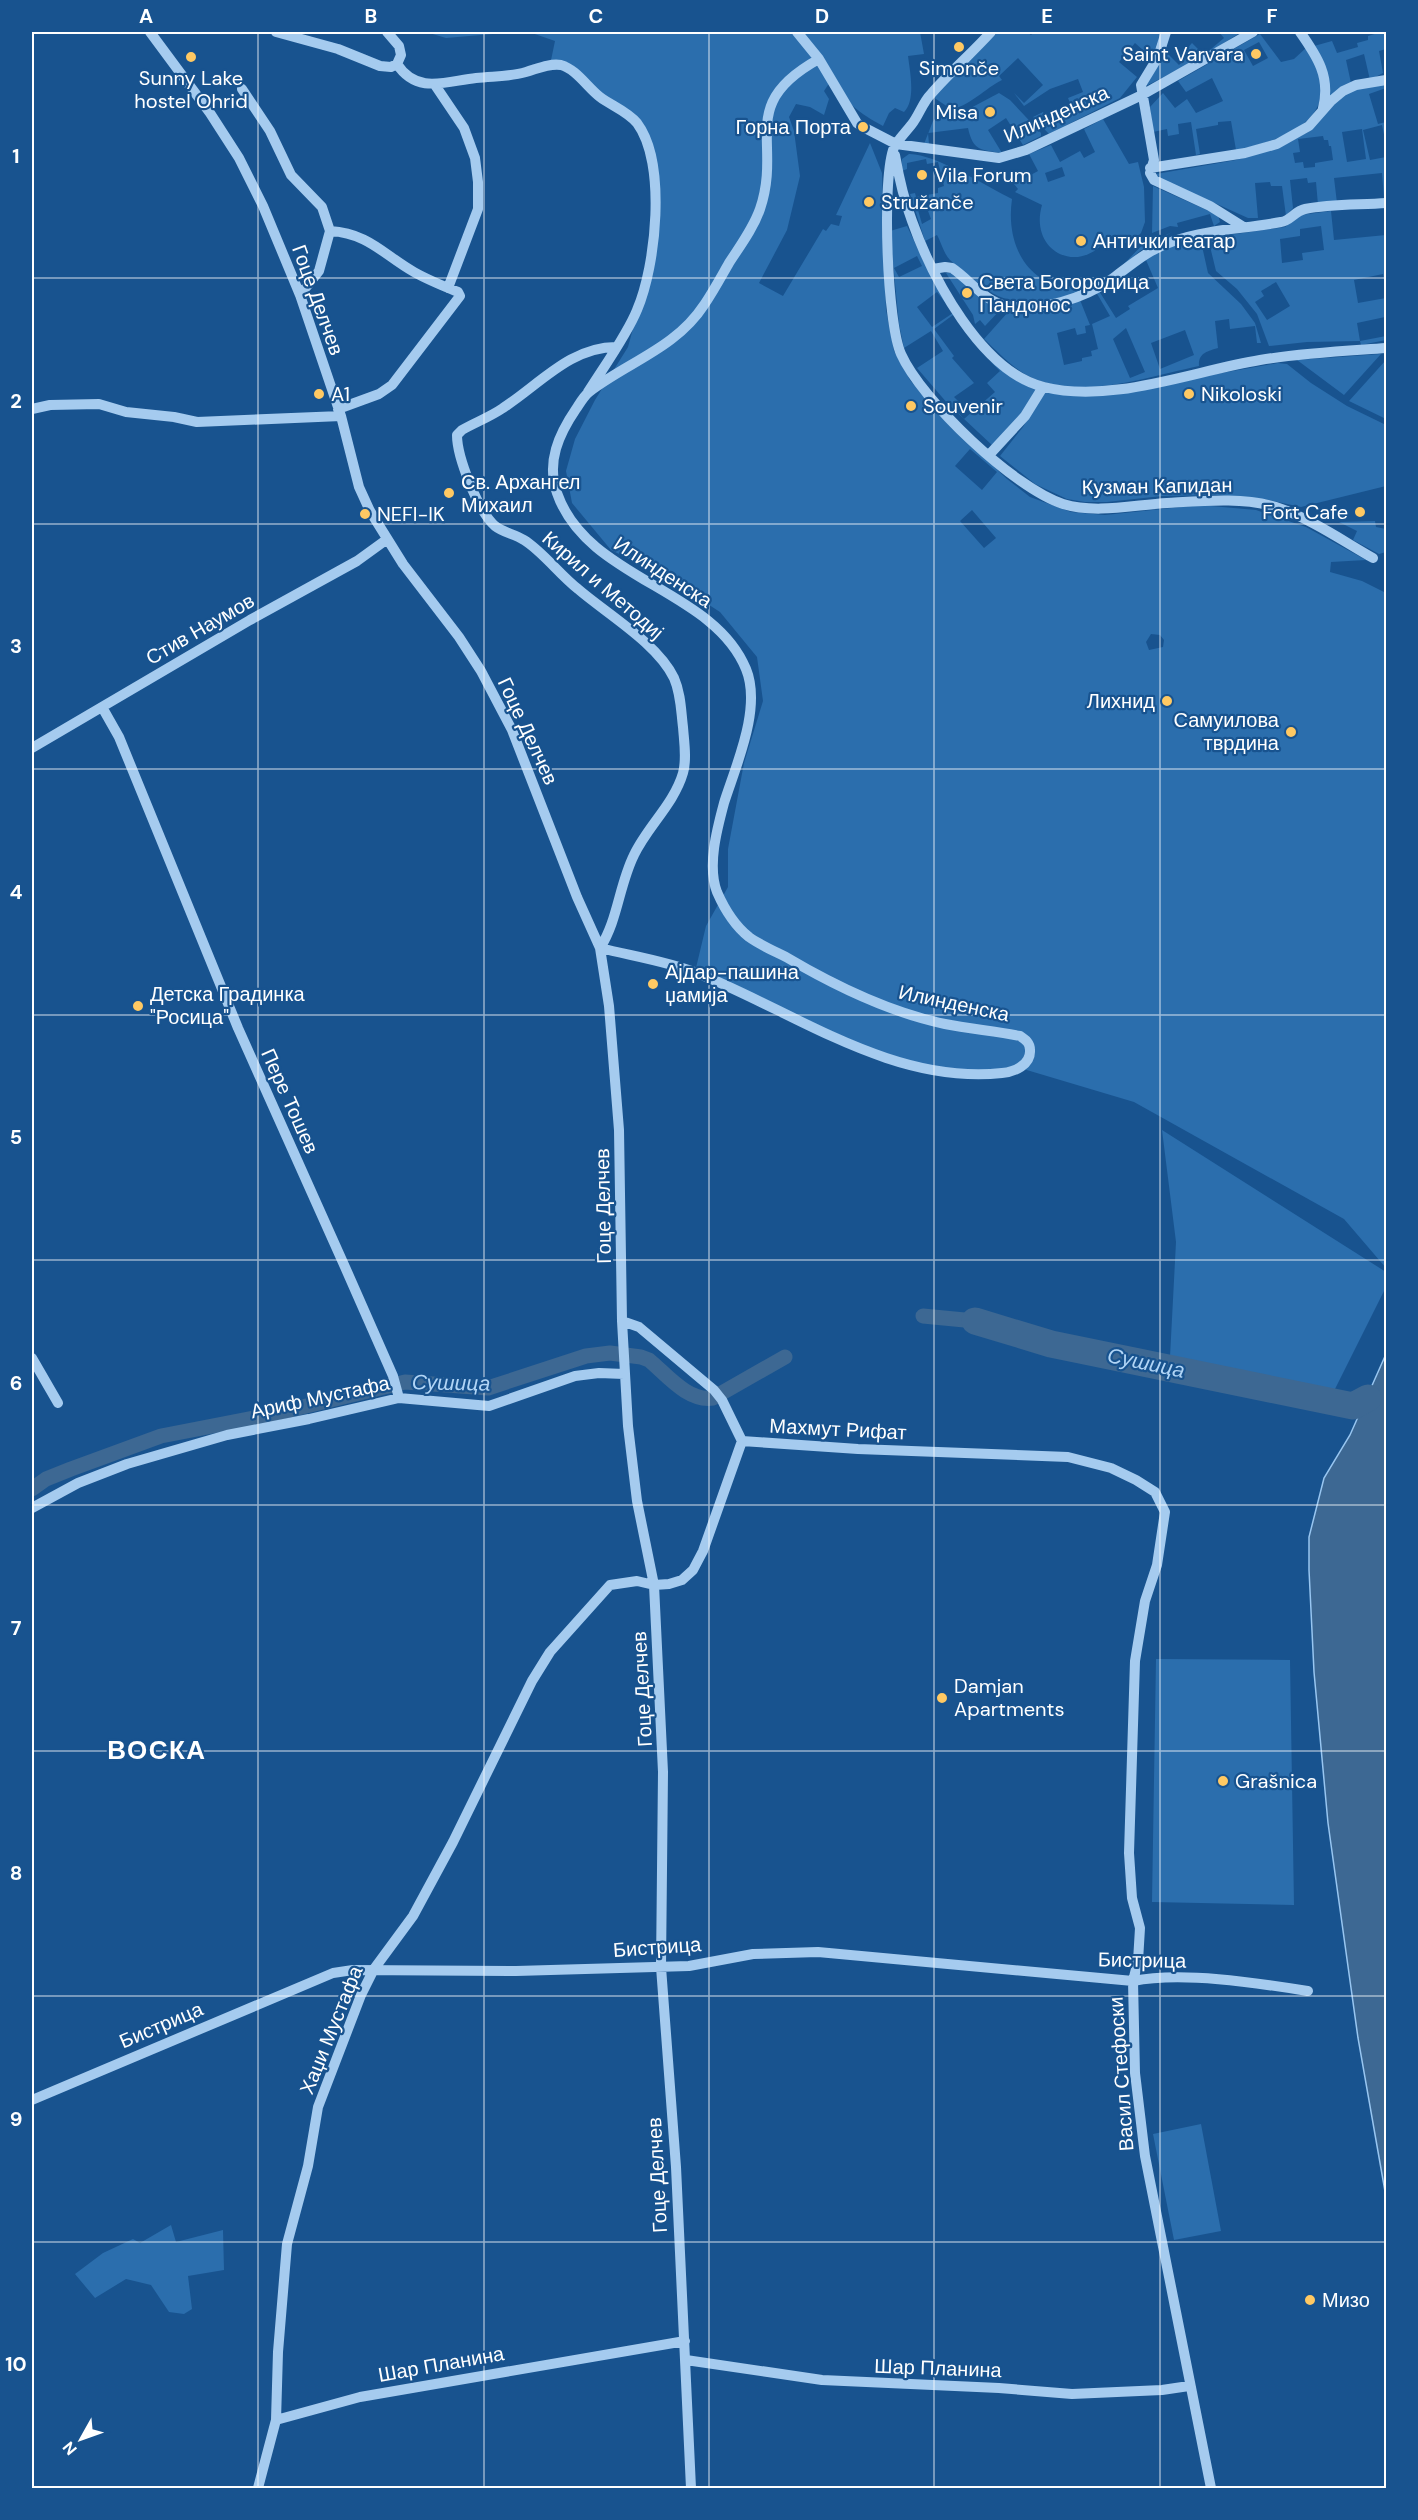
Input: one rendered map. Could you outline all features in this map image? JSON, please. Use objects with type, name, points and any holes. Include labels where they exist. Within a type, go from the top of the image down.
[{"type":"street","name":"Гоце Делчев","points":[[150,32],[210,113],[239,158],[263,206],[300,295],[339,413],[359,487],[369,511],[386,540],[459,636],[512,730],[577,897],[600,948],[614,1049],[619,1130],[624,1374],[636,1501],[654,1585],[663,1772],[661,1967],[676,2167],[691,2488]]},
{"type":"street","points":[[276,32],[339,49],[380,66],[391,67],[397,64],[401,55],[399,46],[387,32]]},
{"type":"street","points":[[797,32],[819,59]]},
{"type":"street","points":[[991,32],[929,95],[923,108],[895,147],[909,213],[933,269],[953,305],[978,340],[1008,368],[1043,387],[1080,390],[1111,389],[1259,360],[1386,348]]},
{"type":"street","points":[[1166,32],[1158,57],[1143,80],[1142,95],[1154,158],[1150,173],[1154,180],[1210,206],[1242,226]]},
{"type":"street","name":"Илинденска","points":[[600,948],[695,972],[739,991],[827,1036],[902,1062],[931,1069],[992,1074],[1010,1072],[1028,1061],[1031,1051],[1028,1042],[1020,1036],[945,1024],[886,1008],[808,970],[747,936],[729,915],[716,889],[714,860],[718,825],[750,716],[750,680],[736,651],[711,625],[672,595],[605,556],[590,543],[558,496],[554,481],[556,446],[562,430],[586,394],[673,340],[692,322],[704,306],[759,213],[766,178],[767,124],[772,101],[786,81],[797,71],[819,59],[857,123],[895,147],[986,157],[1006,156],[1049,140],[1142,95],[1253,32]]},
{"type":"street","points":[[1300,32],[1318,59],[1324,75],[1325,97],[1319,116]]},
{"type":"street","points":[[397,64],[402,72],[411,78],[435,86],[476,78],[510,76],[550,65],[563,66],[594,93],[625,112],[637,124],[647,145],[653,170],[655,226],[650,266],[637,311],[586,394]]},
{"type":"street","points":[[1150,168],[1269,147],[1302,131],[1343,91],[1366,83],[1386,80]]},
{"type":"street","points":[[435,86],[464,128],[475,158],[478,182],[478,209],[448,288]]},
{"type":"street","points":[[242,89],[270,131],[291,175],[322,207],[330,231],[320,271],[300,295]]},
{"type":"street","name":"Кузман Капидан","points":[[895,147],[888,180],[888,228],[898,347],[909,368],[936,403],[989,455],[1035,492],[1070,506],[1102,508],[1216,501],[1266,505],[1306,521],[1374,558]]},
{"type":"street","points":[[933,269],[952,268],[1002,305],[1014,307],[1044,305],[1065,301],[1090,291],[1112,279],[1140,257],[1170,242],[1242,226],[1282,222],[1307,209],[1386,203]]},
{"type":"street","points":[[32,409],[58,404],[99,404],[126,412],[197,422],[339,413],[379,394],[399,378],[416,353],[459,301],[460,296],[458,292],[413,272],[369,241],[343,231],[330,231]]},
{"type":"street","name":"Кирил и Методиј","points":[[600,948],[610,932],[631,860],[663,811],[684,772],[684,742],[678,690],[674,677],[652,649],[577,588],[524,540],[495,526],[486,515],[463,466],[457,446],[457,435],[462,430],[504,408],[547,373],[564,363],[596,349],[616,347]]},
{"type":"street","points":[[989,455],[1025,416],[1043,387]]},
{"type":"street","name":"Стив Наумов","points":[[32,748],[250,620],[357,561],[386,540]]},
{"type":"street","name":"Пере Тошев","points":[[102,707],[119,738],[238,1028],[393,1376],[397,1394]]},
{"type":"street","points":[[622,1321],[639,1326],[714,1390],[722,1400],[742,1442]]},
{"type":"street","points":[[32,1358],[58,1403]]},
{"type":"street","name":"Ариф Мустафа","points":[[32,1508],[78,1483],[180,1448],[227,1435],[309,1419],[397,1394],[489,1406],[575,1376],[599,1373],[624,1374]]},
{"type":"street","name":"Махмут Рифат","points":[[654,1585],[682,1580],[693,1570],[703,1551],[742,1442],[1068,1457],[1111,1468]]},
{"type":"street","name":"Васил Стефоски","points":[[1111,1468],[1155,1492],[1165,1512],[1157,1565],[1145,1600],[1135,1661],[1129,1853],[1132,1898],[1140,1928],[1138,1961],[1133,1981],[1135,2073],[1145,2156],[1211,2488]]},
{"type":"street","name":"Хаџи Мустафа","points":[[258,2488],[276,2420],[278,2352],[286,2244],[308,2166],[318,2107],[361,1995],[374,1969],[413,1916],[453,1842],[532,1681],[550,1652],[610,1586],[637,1581],[654,1585]]},
{"type":"street","name":"Бистрица","points":[[32,2100],[333,1973],[374,1969],[516,1971],[689,1966],[753,1954],[818,1952],[1133,1981],[1155,1976],[1257,1983],[1308,1991]]},
{"type":"street","name":"Шар Планина","points":[[276,2420],[360,2397],[685,2341]]},
{"type":"street","name":"Шар Планина","points":[[686,2360],[822,2380],[999,2388],[1071,2394],[1162,2390],[1189,2386]]},
{"type":"shaded area","points":[[426,32],[516,32],[446,38]]},
{"type":"shaded area","points":[[529,32],[920,32],[924,54],[908,56],[911,93],[908,107],[904,112],[895,108],[889,113],[883,126],[854,107],[842,95],[832,79],[824,91],[829,99],[824,115],[810,107],[796,104],[789,117],[794,131],[800,176],[787,230],[759,283],[783,296],[823,229],[826,231],[831,224],[839,226],[842,216],[836,215],[870,143],[882,173],[886,310],[894,351],[910,380],[937,413],[1007,479],[1030,497],[1071,512],[1105,515],[1200,505],[1256,510],[1306,527],[1366,560],[1331,562],[1330,572],[1362,581],[1386,593],[1386,1268],[1344,1219],[1134,1102],[1020,1068],[992,1074],[902,1062],[695,972],[706,926],[728,887],[728,849],[744,763],[763,701],[757,657],[720,612],[666,577],[611,550],[572,503],[566,471],[575,439],[595,400],[628,347],[650,266],[653,170],[637,124],[574,74],[550,65],[555,41]],"holes":[[[970,449],[997,472],[982,490],[955,466]],[[972,510],[996,538],[984,548],[960,521]],[[1151,634],[1160,635],[1164,640],[1163,647],[1149,650],[1146,642]]]},
{"type":"shaded area","points":[[998,32],[1027,32],[1031,35],[1034,32],[1161,32],[1152,58],[1135,43],[1119,62],[1137,77],[1120,98],[1049,134],[1033,117],[1043,112],[1047,119],[1072,108],[1068,98],[1083,92],[1078,79],[1050,89],[1024,106],[1014,93],[1024,103],[1043,85],[1018,58],[999,76],[1002,80],[964,105],[951,109],[933,97]]},
{"type":"shaded area","points":[[1219,32],[1241,32],[1199,59],[1146,86],[1165,51],[1179,65],[1188,56],[1184,52],[1192,43],[1204,55],[1224,38]]},
{"type":"shaded area","points":[[1386,32],[1386,49],[1379,51],[1383,73],[1370,80],[1364,54],[1346,60],[1351,83],[1328,100],[1314,46],[1332,41],[1337,53],[1358,47],[1357,43],[1368,40],[1368,36]]},
{"type":"shaded area","points":[[1260,34],[1281,62],[1294,59],[1307,47],[1318,70],[1321,90],[1318,106],[1309,119],[1295,130],[1257,145],[1236,150],[1231,121],[1218,122],[1218,125],[1196,129],[1200,154],[1196,155],[1191,122],[1178,124],[1179,134],[1168,136],[1167,129],[1153,132],[1150,107],[1163,93],[1175,108],[1187,99],[1196,113],[1223,101],[1212,78],[1186,92],[1178,81]],"holes":[[[1259,42],[1268,58],[1253,66],[1244,50]]]},
{"type":"shaded area","points":[[1386,83],[1386,88],[1369,94],[1378,124],[1386,122],[1386,144],[1382,125],[1363,130],[1370,160],[1386,157],[1386,198],[1384,198],[1382,173],[1334,178],[1337,203],[1318,205],[1316,182],[1308,183],[1307,178],[1290,180],[1293,208],[1286,216],[1282,186],[1271,186],[1270,182],[1255,183],[1258,218],[1248,218],[1159,178],[1156,174],[1236,160],[1282,146],[1308,132],[1334,103],[1351,90]],"holes":[[[1362,129],[1366,159],[1347,162],[1342,132]],[[1323,136],[1331,146],[1333,160],[1315,163],[1315,167],[1304,168],[1303,162],[1295,163],[1293,153],[1300,152],[1298,139]]]},
{"type":"shaded area","points":[[999,93],[1010,100],[1041,133],[1041,136],[1023,145],[1006,118],[988,130],[1002,153],[979,148],[972,141],[968,128],[928,133],[933,121],[940,115],[965,111]]},
{"type":"shaded area","points":[[1103,119],[1129,164],[1138,162],[1144,187],[1145,222],[1141,233],[1130,245],[1109,235],[1098,248],[1086,255],[1073,257],[1061,254],[1050,247],[1043,236],[1040,222],[1042,205],[1015,192],[1018,189],[1014,184],[1038,171],[1029,154],[1051,145],[1060,162],[1080,151],[1084,158],[1095,152],[1084,129]],"holes":[[[1062,167],[1065,176],[1048,182],[1045,173]]]},
{"type":"shaded area","points":[[928,134],[929,144],[924,144]]},
{"type":"shaded area","points":[[909,154],[932,159],[960,172],[1012,199],[1011,219],[1014,238],[1020,254],[1029,268],[1042,279],[1058,285],[1076,286],[1097,282],[1075,293],[1049,300],[1009,300],[993,293],[973,280],[950,260],[937,235],[925,241],[910,194],[915,193],[916,197],[938,193],[938,188],[944,186],[938,162],[927,164],[926,159],[907,163],[907,169],[902,171],[902,159]],"holes":[[[929,200],[932,209],[928,211],[931,219],[922,224],[916,203]]]},
{"type":"shaded area","points":[[1153,186],[1218,215],[1220,222],[1214,226],[1210,214],[1177,223],[1178,227],[1170,226],[1152,233]]},
{"type":"shaded area","points":[[1331,211],[1334,240],[1386,235],[1386,294],[1383,274],[1354,280],[1358,303],[1386,298],[1386,323],[1385,317],[1357,323],[1360,341],[1307,342],[1269,346],[1257,314],[1237,289],[1216,271],[1208,238],[1285,227],[1300,215]],"holes":[[[1321,226],[1324,250],[1302,253],[1303,260],[1282,263],[1280,239],[1300,236],[1300,229]],[[1276,282],[1290,306],[1267,320],[1255,302],[1264,296],[1261,291]]]},
{"type":"shaded area","points":[[907,226],[947,305],[937,292],[917,307],[932,327],[953,313],[934,329],[954,356],[952,358],[974,383],[954,397],[962,405],[956,410],[964,419],[917,368],[943,351],[931,331],[904,348],[899,324],[890,231]],"holes":[[[917,256],[922,266],[899,277],[894,268]]]},
{"type":"shaded area","points":[[1172,232],[1140,251],[1120,268],[1148,239],[1162,237]]},
{"type":"shaded area","points":[[1200,237],[1208,273],[1241,304],[1255,323],[1261,343],[1257,343],[1255,326],[1230,329],[1229,319],[1215,321],[1218,348],[1202,355],[1199,366],[1117,384],[1075,387],[1055,385],[1028,376],[984,339],[1009,311],[1080,300],[1090,325],[1085,326],[1086,333],[1077,335],[1075,328],[1057,333],[1064,365],[1082,361],[1082,358],[1092,356],[1091,351],[1098,349],[1092,324],[1110,316],[1096,292],[1099,291],[1116,318],[1130,309],[1128,306],[1158,288],[1146,260],[1114,284],[1113,282],[1144,260]],"holes":[[[1126,328],[1145,372],[1130,378],[1113,339]],[[1185,330],[1194,355],[1160,369],[1151,343]]]},
{"type":"shaded area","points":[[946,273],[950,273],[1002,308],[985,326],[980,320],[975,324],[973,315]]},
{"type":"shaded area","points":[[1386,336],[1386,340],[1361,345],[1360,341]]},
{"type":"shaded area","points":[[1381,354],[1344,395],[1297,360]]},
{"type":"shaded area","points":[[1386,360],[1386,419],[1349,401]]},
{"type":"shaded area","points":[[990,361],[1012,377],[1037,390],[1020,415],[993,446],[964,419],[995,392],[987,383],[1000,371]]},
{"type":"shaded area","points":[[1278,363],[1287,364],[1311,383],[1347,406],[1386,425],[1386,486],[1301,507],[1264,499],[1217,495],[1162,496],[1107,502],[1067,499],[1035,484],[1000,456],[1023,427],[1044,392],[1199,377]]},
{"type":"shaded area","points":[[1375,521],[1376,527],[1386,529],[1386,552],[1379,554],[1353,540],[1357,531],[1339,522]]},
{"type":"shaded area","points":[[1162,1130],[1386,1272],[1386,1287],[1332,1395],[1170,1357],[1176,1242]]},
{"type":"shaded area","points":[[1386,1354],[1386,2197],[1358,2038],[1328,1823],[1314,1672],[1309,1537],[1324,1478],[1350,1435]]},
{"type":"shaded area","name":"Grašnica","points":[[1156,1659],[1290,1660],[1294,1905],[1152,1902]]},
{"type":"shaded area","points":[[1201,2124],[1221,2231],[1174,2240],[1153,2134]]},
{"type":"shaded area","points":[[171,2225],[176,2242],[223,2230],[224,2270],[188,2276],[192,2309],[184,2314],[169,2312],[151,2285],[126,2279],[95,2298],[75,2274],[103,2253],[133,2239],[140,2243]]},
{"type":"waterway","name":"Сушица","points":[[923,1316],[975,1321]]},
{"type":"waterway","name":"Сушица","points":[[975,1321],[1051,1344],[1353,1406],[1368,1398]]},
{"type":"waterway","name":"Сушица","points":[[32,1489],[46,1479],[161,1436],[265,1416],[405,1382],[488,1388],[586,1356],[610,1353],[649,1360],[687,1392],[695,1396],[713,1398],[785,1357]]},
{"type":"place","name":"Simonče","points":[[959,47]]},
{"type":"place","name":"Saint Varvara","points":[[1256,54]]},
{"type":"place","name":"Sunny Lake hostel Ohrid","points":[[191,57]]},
{"type":"place","name":"Misa","points":[[990,112]]},
{"type":"place","name":"Горна Порта","points":[[863,127]]},
{"type":"place","name":"Vila Forum","points":[[922,175]]},
{"type":"place","name":"Stružanče","points":[[869,202]]},
{"type":"place","name":"Антички театар","points":[[1081,241]]},
{"type":"place","name":"Света Богородица Пандонос","points":[[967,293]]},
{"type":"place","name":"A1","points":[[319,394]]},
{"type":"place","name":"Nikoloski","points":[[1189,394]]},
{"type":"place","name":"Souvenir","points":[[911,406]]},
{"type":"place","name":"Св. Архангел Михаил","points":[[449,493]]},
{"type":"place","name":"Fort Cafe","points":[[1360,512]]},
{"type":"place","name":"NEFI-IK","points":[[365,514]]},
{"type":"place","name":"Лихнид","points":[[1167,701]]},
{"type":"place","name":"Самуилова тврдина","points":[[1291,732]]},
{"type":"place","name":"Ајдар-пашина џамија","points":[[653,984]]},
{"type":"place","name":"Детска Градинка \"Росица\"","points":[[138,1006]]},
{"type":"place","name":"Damjan Apartments","points":[[942,1698]]},
{"type":"place","name":"Grašnica","points":[[1223,1781]]},
{"type":"place","name":"Мизо","points":[[1310,2300]]},
{"type":"district","name":"ВОСКА","points":[[157,1750]]}]
